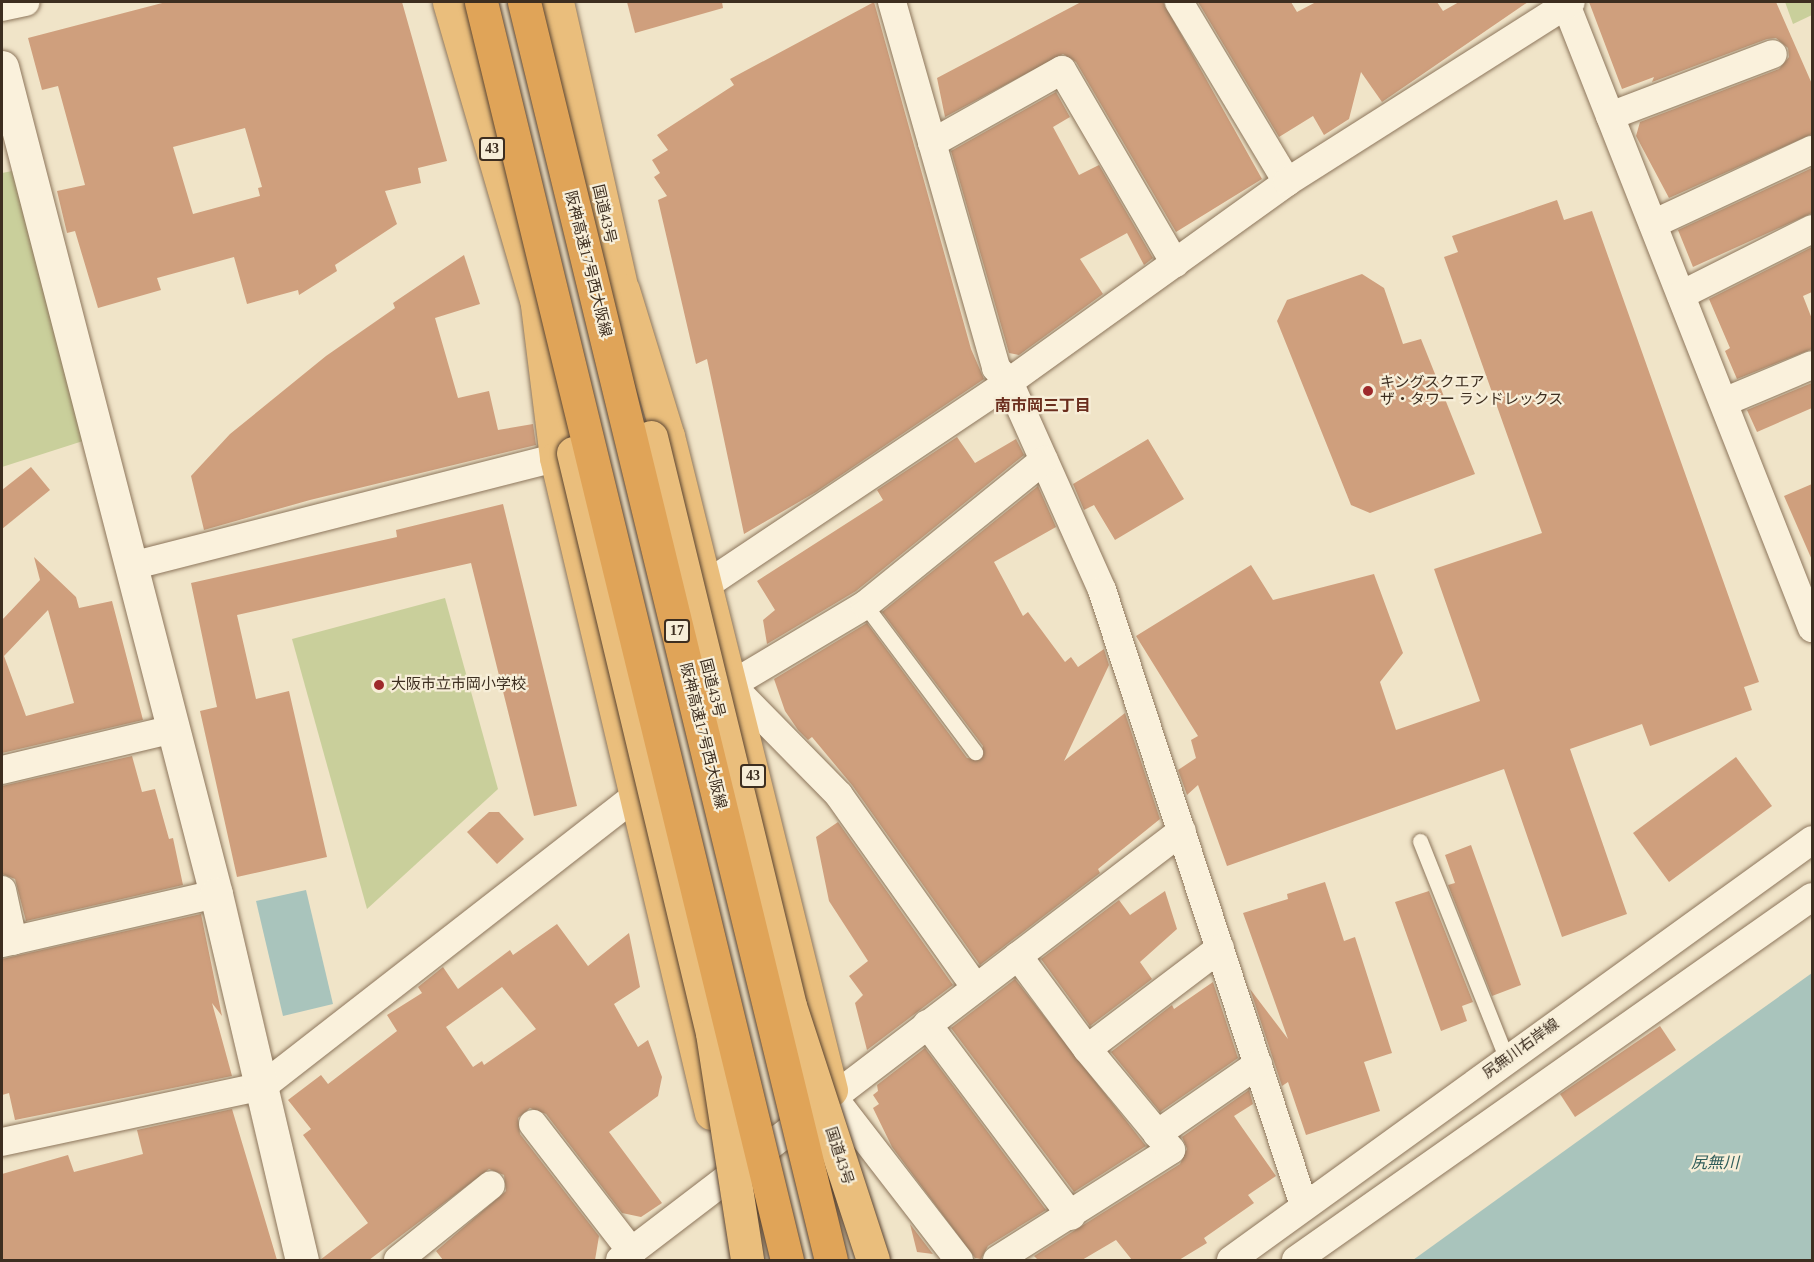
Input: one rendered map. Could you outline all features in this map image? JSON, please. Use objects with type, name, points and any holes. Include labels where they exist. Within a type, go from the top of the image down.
[{"type":"highway","name":"43","points":[[449,2],[537,297],[565,455],[637,795],[726,1179],[739,1260]]},
{"type":"highway","points":[[481,2],[787,1260]]},
{"type":"highway","name":"阪神高速17号西大阪線","points":[[524,2],[831,1260]]},
{"type":"highway","name":"国道43号","points":[[557,2],[623,290],[651,437],[790,1006],[873,1260]]},
{"type":"highway","name":"43","points":[[623,290],[668,436],[833,1097],[885,1260]]},
{"type":"highway","name":"43","points":[[565,455],[712,1033],[747,1260]]},
{"type":"street","points":[[2,7],[25,2]]},
{"type":"street","points":[[892,2],[996,368],[1009,382],[1102,590],[1304,1206]]},
{"type":"street","points":[[1179,2],[1287,182]]},
{"type":"street","points":[[706,585],[1009,382],[1287,182],[1567,2],[1610,116],[1811,621]]},
{"type":"street","points":[[1610,116],[1773,54]]},
{"type":"street","points":[[2,68],[216,894],[263,1086],[302,1260]]},
{"type":"street","points":[[932,143],[1062,70],[1175,263]]},
{"type":"street","points":[[1653,224],[1812,150]]},
{"type":"street","points":[[1681,296],[1812,230]]},
{"type":"street","points":[[1724,402],[1812,365]]},
{"type":"street","points":[[131,566],[565,455]]},
{"type":"street","points":[[976,988],[840,795],[731,685],[865,605],[1044,460]]},
{"type":"street","points":[[2,770],[174,729]]},
{"type":"street","points":[[2,1142],[263,1086],[637,795]]},
{"type":"street","points":[[533,1124],[626,1256],[1182,831]]},
{"type":"street","name":"尻無川右岸線","points":[[1231,1260],[1812,840]]},
{"type":"street","points":[[2,890],[7,942],[216,894]]},
{"type":"street","points":[[1296,1260],[1812,897]]},
{"type":"street","points":[[1087,1049],[1220,948]]},
{"type":"street","points":[[997,1260],[1071,1216],[1171,1150],[1087,1049],[1018,956]]},
{"type":"street","points":[[927,1024],[1071,1216]]},
{"type":"street","points":[[1157,1134],[1258,1064]]},
{"type":"street","points":[[833,1097],[958,1260]]},
{"type":"street","points":[[398,1260],[491,1185]]},
{"type":"lane","points":[[865,605],[975,752]]},
{"type":"lane","points":[[1420,841],[1507,1060]]},
{"type":"green space","points":[[1785,2],[1812,2],[1812,15],[1793,24]]},
{"type":"green space","points":[[12,171],[83,441],[2,467],[2,173]]},
{"type":"green space","points":[[445,598],[498,789],[367,909],[292,639]]},
{"type":"water","points":[[306,890],[333,1004],[283,1016],[256,901]]},
{"type":"water","name":"尻無川","points":[[1812,973],[1812,1260],[1413,1260],[1696,1056]]},
{"type":"building","points":[[166,2],[402,2],[447,161],[418,168],[421,183],[385,191],[397,224],[335,265],[337,271],[299,295],[298,290],[247,304],[234,257],[157,278],[161,290],[98,308],[75,231],[67,233],[57,191],[85,185],[58,86],[42,90],[28,38]],"holes":[[[245,128],[262,187],[258,188],[260,196],[193,214],[173,147]]]},
{"type":"building","points":[[627,2],[722,2],[723,8],[635,33]]},
{"type":"building","points":[[874,2],[971,349],[984,379],[816,492],[744,534],[707,359],[696,364],[658,200],[667,196],[654,177],[660,173],[652,160],[668,150],[657,135],[734,85],[730,79]]},
{"type":"building","points":[[1081,2],[1163,2],[1262,179],[1176,232],[1076,62],[1063,54],[945,117],[937,78]]},
{"type":"building","points":[[1198,2],[1291,2],[1297,12],[1316,2],[1437,2],[1443,11],[1459,2],[1528,2],[1382,102],[1361,72],[1349,119],[1324,135],[1313,116],[1279,137]]},
{"type":"building","points":[[1589,2],[1776,2],[1812,84],[1812,134],[1669,198],[1636,136],[1640,122],[1779,69],[1789,57],[1788,48],[1776,38],[1767,39],[1652,82],[1654,77],[1622,89]]},
{"type":"building","points":[[1056,92],[1070,117],[1053,127],[1079,175],[1099,165],[1153,258],[1144,265],[1127,233],[1080,259],[1103,294],[1019,355],[1009,353],[951,151]]},
{"type":"building","points":[[1812,168],[1812,213],[1693,267],[1678,230]]},
{"type":"building","points":[[1557,200],[1564,220],[1592,211],[1759,682],[1744,687],[1752,710],[1650,746],[1642,724],[1570,749],[1627,914],[1562,937],[1504,769],[1227,866],[1198,785],[1187,795],[1178,770],[1196,758],[1191,740],[1198,736],[1136,636],[1251,565],[1273,600],[1374,574],[1403,653],[1380,682],[1396,730],[1480,701],[1434,569],[1542,533],[1444,257],[1458,252],[1452,236]]},
{"type":"building","points":[[1812,247],[1812,292],[1803,296],[1812,319],[1812,349],[1737,379],[1725,351],[1730,348],[1709,299]]},
{"type":"building","points":[[464,255],[480,304],[435,318],[458,398],[489,391],[498,430],[533,424],[536,445],[310,500],[204,530],[191,476],[230,434],[326,356],[395,308],[393,303]]},
{"type":"building","name":"キングスクエア ザ・タワー ランドレックス","points":[[1362,274],[1384,288],[1403,344],[1421,339],[1475,474],[1370,513],[1351,505],[1277,321],[1287,300]]},
{"type":"building","points":[[1812,383],[1812,408],[1757,432],[1747,410]]},
{"type":"building","points":[[957,437],[975,463],[1016,439],[1024,455],[856,591],[767,644],[763,620],[775,610],[757,581],[883,500],[877,490]]},
{"type":"building","points":[[1148,439],[1184,499],[1115,540],[1094,505],[1084,510],[1073,484]]},
{"type":"building","points":[[31,467],[50,490],[2,529],[2,490]]},
{"type":"building","points":[[1812,484],[1812,560],[1784,496]]},
{"type":"building","points":[[1038,486],[1056,527],[994,562],[1023,616],[1028,612],[1065,662],[1071,657],[1078,667],[1104,649],[1109,665],[1064,761],[1125,713],[1160,819],[1098,869],[1100,873],[980,965],[852,785],[812,737],[808,740],[798,730],[785,711],[774,679],[867,623],[967,758],[980,760],[983,746],[882,612]]},
{"type":"building","points":[[503,504],[577,806],[534,816],[471,563],[237,615],[256,699],[289,691],[327,857],[237,877],[200,711],[217,707],[191,583],[397,537],[396,530]]},
{"type":"building","points":[[34,557],[76,597],[79,608],[112,601],[143,720],[2,753],[2,620],[40,580]],"holes":[[[48,610],[74,703],[26,716],[4,656]]]},
{"type":"building","points":[[132,756],[142,792],[155,789],[169,839],[173,838],[183,885],[26,921],[15,879],[2,874],[2,786]]},
{"type":"building","points":[[1736,757],[1772,806],[1669,882],[1633,833]]},
{"type":"building","points":[[489,812],[499,812],[524,839],[497,864],[467,832]]},
{"type":"building","points":[[838,822],[953,985],[867,1050],[855,1003],[863,995],[849,976],[868,961],[829,901],[816,837]]},
{"type":"building","points":[[1471,845],[1521,985],[1492,996],[1448,885],[1455,883],[1445,855]]},
{"type":"building","points":[[1325,882],[1344,941],[1355,937],[1392,1053],[1364,1062],[1380,1111],[1306,1135],[1288,1082],[1282,1086],[1250,989],[1288,1039],[1243,913],[1288,899],[1287,894]]},
{"type":"building","points":[[1165,891],[1177,929],[1140,962],[1152,979],[1090,1026],[1041,959],[1119,900],[1130,915]]},
{"type":"building","points":[[1429,891],[1473,1002],[1462,1006],[1467,1021],[1441,1031],[1395,902]]},
{"type":"building","points":[[201,914],[222,1016],[212,1003],[232,1076],[15,1120],[9,1093],[2,1095],[2,959]]},
{"type":"building","points":[[557,924],[588,966],[629,933],[640,987],[614,1004],[638,1047],[648,1040],[662,1077],[658,1096],[609,1132],[662,1203],[641,1217],[622,1213],[546,1114],[530,1108],[518,1118],[520,1134],[599,1236],[595,1260],[443,1260],[436,1251],[506,1191],[504,1175],[489,1169],[369,1260],[320,1260],[368,1223],[303,1135],[311,1129],[288,1100],[321,1075],[328,1084],[397,1031],[387,1015],[422,993],[418,987],[443,967],[458,989],[510,950],[513,955]],"holes":[[[502,987],[536,1029],[484,1065],[482,1061],[473,1067],[446,1027]]]},
{"type":"building","points":[[1015,979],[1146,1146],[1074,1192],[951,1028]]},
{"type":"building","points":[[1213,982],[1238,1058],[1160,1112],[1111,1052],[1172,1005],[1174,1009]]},
{"type":"building","points":[[1660,1026],[1676,1050],[1575,1117],[1560,1094]]},
{"type":"building","points":[[925,1048],[1046,1210],[988,1246],[981,1259],[975,1258],[892,1147],[873,1108],[879,1104],[873,1095],[878,1091],[877,1085]]},
{"type":"building","points":[[1249,1090],[1253,1104],[1234,1116],[1276,1176],[1248,1195],[1254,1203],[1204,1238],[1207,1243],[1179,1260],[1132,1260],[1116,1240],[1082,1260],[1038,1260],[1034,1256],[1180,1164],[1187,1149],[1182,1137]]},
{"type":"building","points":[[232,1109],[277,1260],[2,1260],[2,1174],[68,1155],[74,1172],[143,1154],[137,1130]]},
{"type":"building","points":[[910,1224],[933,1254],[917,1252]]},
{"type":"place","name":"キングスクエア ザ・タワー ランドレックス","points":[[1368,391]]},
{"type":"place","name":"大阪市立市岡小学校","points":[[379,685]]},
{"type":"district","name":"南市岡三丁目","points":[[1043,406]]}]
